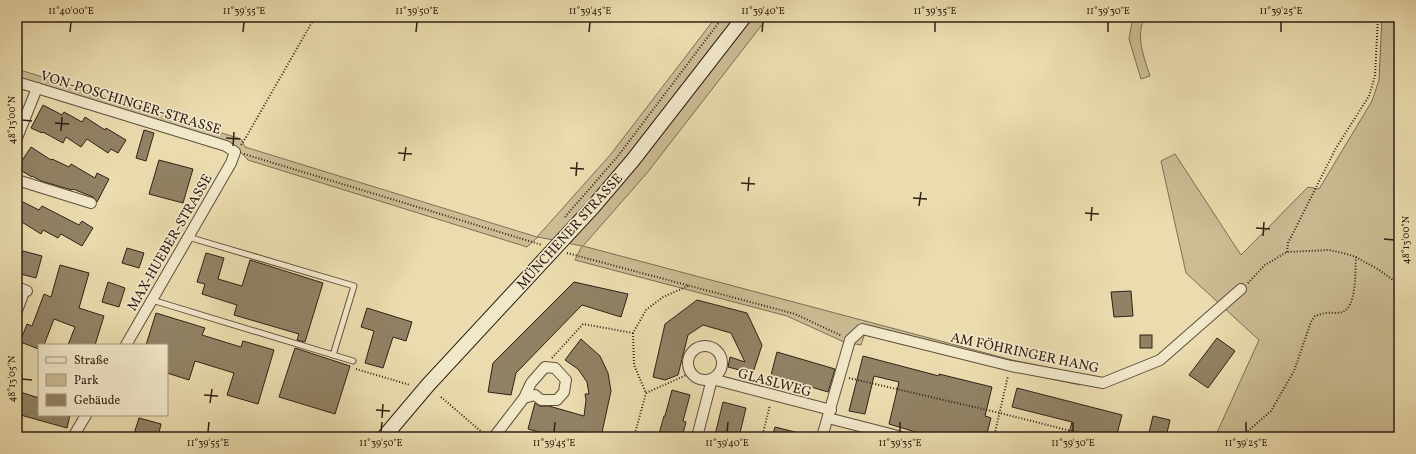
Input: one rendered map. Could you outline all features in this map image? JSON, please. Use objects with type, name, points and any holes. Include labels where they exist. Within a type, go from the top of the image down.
[{"type":"main road","name":"MÜNCHENER STRASSE","points":[[384,437],[428,385],[593,207],[633,160],[744,17]]},
{"type":"street","name":"VON-POSCHINGER-STRASSE","points":[[17,82],[226,146],[235,152]]},
{"type":"street","points":[[17,138],[37,88]]},
{"type":"street","name":"MAX-HUEBER-STRASSE","points":[[127,344],[231,163],[235,152]]},
{"type":"street","points":[[17,180],[91,203]]},
{"type":"street","points":[[17,287],[27,291]]},
{"type":"street","name":"AM FÖHRINGER HANG","points":[[850,340],[862,329],[1011,366],[1102,384],[1160,360],[1241,289]]},
{"type":"street","points":[[822,437],[850,340]]},
{"type":"street","name":"GLASLWEG","points":[[697,437],[712,379],[721,372],[723,361],[718,351],[708,346],[696,348],[689,356],[688,368],[691,373],[700,380],[712,379],[772,396],[902,437]]},
{"type":"street","points":[[494,437],[524,398],[531,383],[545,367],[555,368],[566,380],[564,392],[557,400],[541,400],[535,395],[524,398]]},
{"type":"street","points":[[73,437],[85,416]]},
{"type":"lane","points":[[188,237],[354,286],[333,355]]},
{"type":"lane","points":[[17,318],[27,291]]},
{"type":"lane","points":[[152,300],[353,360]]},
{"type":"path","points":[[315,17],[245,140],[235,152],[541,245],[546,239]]},
{"type":"path","points":[[562,221],[618,156],[723,17]]},
{"type":"path","points":[[1287,252],[1288,243],[1336,148],[1369,96],[1375,76],[1378,17]]},
{"type":"path","points":[[1241,289],[1265,265],[1287,252],[1328,250],[1344,252],[1379,270],[1399,284]]},
{"type":"path","points":[[574,254],[795,314],[850,340]]},
{"type":"path","points":[[1241,437],[1275,406],[1294,371],[1311,322],[1315,316],[1326,312],[1337,314],[1344,312],[1350,306],[1353,294],[1356,258]]},
{"type":"path","points":[[634,437],[646,393],[634,365],[633,333],[646,310],[663,298],[688,286]]},
{"type":"path","points":[[545,367],[548,361],[583,324],[633,333]]},
{"type":"path","points":[[353,360],[355,369],[410,385]]},
{"type":"path","points":[[994,437],[1011,366]]},
{"type":"path","points":[[646,393],[691,373]]},
{"type":"path","points":[[840,376],[1000,412],[1095,437]]},
{"type":"path","points":[[762,437],[772,396]]},
{"type":"path","points":[[441,397],[487,437]]},
{"type":"green space","points":[[716,17],[768,17],[647,173],[583,246],[1012,360],[1081,374],[1080,385],[1013,371],[865,333],[861,345],[844,342],[787,316],[575,260],[582,246],[538,237],[527,247],[248,160],[234,145],[17,78],[17,69],[241,139],[245,147],[537,237],[611,154]]},
{"type":"green space","points":[[1133,17],[1145,17],[1142,24],[1141,39],[1143,54],[1150,76],[1141,79],[1129,39]]},
{"type":"green space","points":[[1382,17],[1399,17],[1399,437],[1215,437],[1259,340],[1186,273],[1161,161],[1175,154],[1241,255],[1308,187],[1319,189],[1372,101],[1379,80]]},
{"type":"building","points":[[43,105],[62,115],[64,112],[82,122],[85,117],[105,130],[106,128],[126,140],[118,153],[111,149],[108,153],[87,139],[81,147],[66,137],[63,143],[43,132],[42,133],[31,128]]},
{"type":"building","points":[[144,130],[154,133],[146,161],[136,158]]},
{"type":"building","points":[[31,147],[51,160],[52,159],[69,167],[71,164],[95,178],[97,173],[109,179],[97,202],[93,197],[73,189],[72,190],[41,181],[17,168]]},
{"type":"building","points":[[159,160],[193,169],[183,203],[149,194]]},
{"type":"building","points":[[17,199],[39,210],[42,206],[79,225],[82,221],[93,228],[82,246],[61,234],[58,238],[43,230],[41,234],[17,219]]},
{"type":"building","points":[[127,248],[144,253],[139,268],[122,263]]},
{"type":"building","points":[[23,251],[42,256],[36,278],[17,273]]},
{"type":"building","points":[[206,253],[224,258],[218,279],[242,286],[250,260],[323,283],[305,342],[297,340],[299,334],[234,315],[237,305],[202,294],[205,284],[197,282]]},
{"type":"building","points":[[60,265],[89,273],[79,308],[104,316],[95,344],[68,344],[75,327],[54,319],[44,344],[38,344],[38,349],[20,342],[27,324],[32,326],[44,294],[51,297]]},
{"type":"building","points":[[108,282],[125,288],[119,307],[102,302]]},
{"type":"building","points":[[574,282],[628,294],[621,317],[582,305],[516,373],[511,395],[488,392],[493,363]]},
{"type":"building","points":[[1131,291],[1133,316],[1114,317],[1111,292]]},
{"type":"building","points":[[697,300],[747,313],[762,345],[752,376],[751,373],[728,367],[730,357],[745,362],[731,333],[703,325],[688,335],[678,375],[665,380],[653,377],[665,324]]},
{"type":"building","points":[[367,308],[412,322],[406,341],[393,337],[383,368],[365,363],[374,331],[361,327]]},
{"type":"building","points":[[156,313],[205,328],[202,335],[241,347],[243,341],[274,350],[258,404],[227,395],[234,373],[195,361],[189,380],[168,373],[168,344],[146,344]]},
{"type":"building","points":[[1140,335],[1152,335],[1152,348],[1140,348]]},
{"type":"building","points":[[1217,338],[1235,351],[1208,388],[1189,375]]},
{"type":"building","points":[[581,339],[600,356],[608,373],[611,391],[601,437],[557,437],[528,429],[535,403],[540,406],[549,406],[584,416],[586,400],[585,394],[589,394],[587,382],[578,369],[565,360]]},
{"type":"building","points":[[295,348],[350,366],[335,414],[279,397]]},
{"type":"building","points":[[777,352],[835,369],[828,392],[771,375]]},
{"type":"building","points":[[863,356],[939,376],[939,374],[992,387],[985,416],[991,418],[986,437],[932,437],[889,424],[899,382],[874,376],[865,414],[849,411]]},
{"type":"building","points":[[1017,388],[1122,415],[1117,434],[1108,432],[1107,437],[1068,437],[1072,422],[1012,407]]},
{"type":"building","points":[[672,390],[690,395],[683,421],[686,422],[682,437],[658,437],[665,416]]},
{"type":"building","points":[[20,392],[38,398],[38,416],[70,416],[67,428],[17,414],[17,404]]},
{"type":"building","points":[[723,402],[746,408],[739,437],[723,437],[715,435]]},
{"type":"building","points":[[1153,416],[1170,420],[1166,437],[1148,437]]},
{"type":"building","points":[[139,418],[161,424],[158,437],[133,437]]},
{"type":"building","points":[[775,427],[803,434],[802,437],[772,437]]}]
